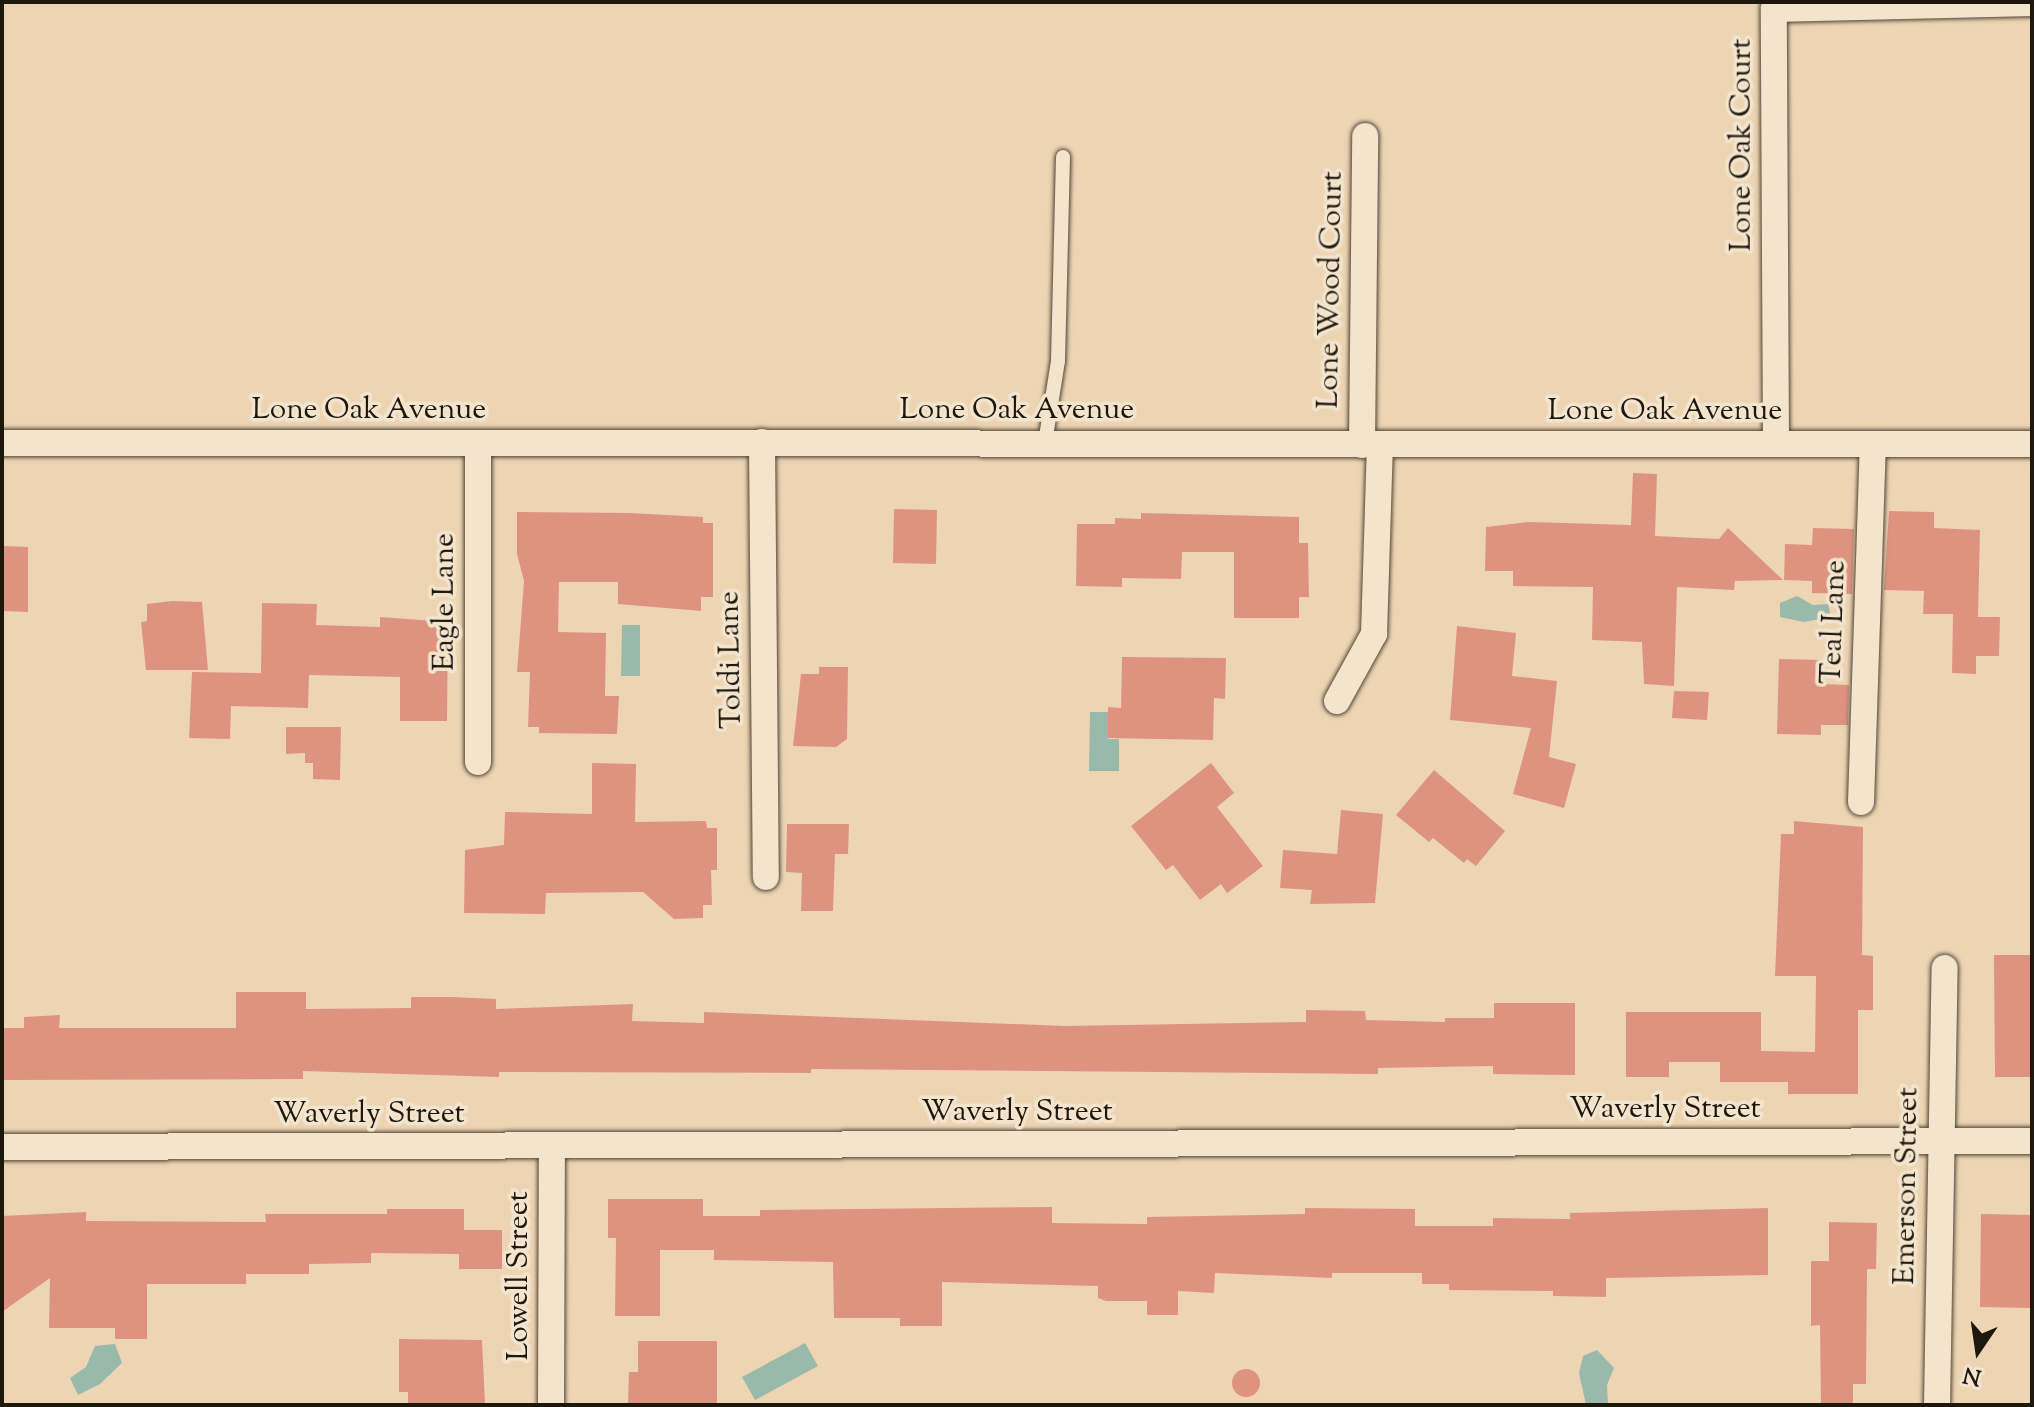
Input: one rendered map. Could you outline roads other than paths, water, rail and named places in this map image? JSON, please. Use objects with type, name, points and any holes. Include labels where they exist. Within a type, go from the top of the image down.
[{"type":"street","name":"Lone Oak Court","points":[[1776,443],[1774,9],[2032,3]]},
{"type":"street","name":"Lone Wood Court","points":[[1337,701],[1374,634],[1365,136]]},
{"type":"street","name":"Toldi Lane","points":[[762,442],[766,877]]},
{"type":"street","name":"Lone Oak Avenue","points":[[2,443],[2032,444]]},
{"type":"street","name":"Eagle Lane","points":[[478,443],[478,762]]},
{"type":"street","name":"Teal Lane","points":[[1861,802],[1873,444]]},
{"type":"street","name":"Emerson Street","points":[[1937,1405],[1939,1140],[1945,968]]},
{"type":"street","name":"Waverly Street","points":[[2,1147],[2032,1141]]},
{"type":"street","name":"Lowell Street","points":[[551,1405],[552,1147]]},
{"type":"lane","points":[[1045,443],[1058,361],[1063,157]]}]
